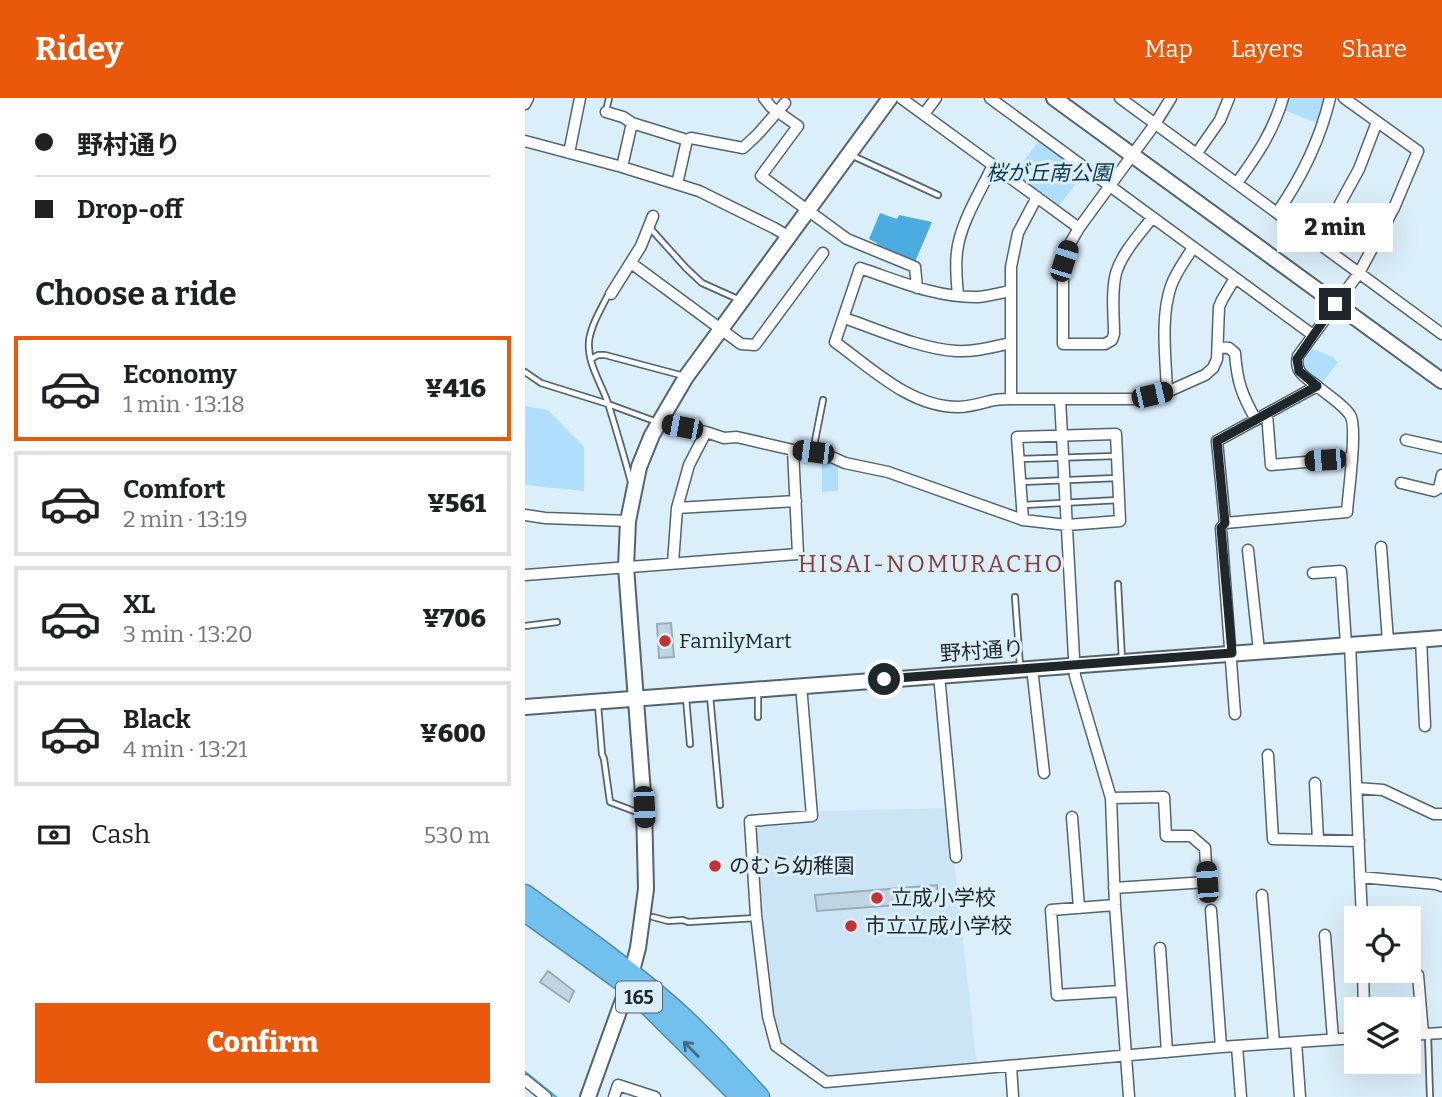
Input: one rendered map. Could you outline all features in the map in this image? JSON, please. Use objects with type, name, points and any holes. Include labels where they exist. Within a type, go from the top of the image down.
[{"type":"highway","name":"165","points":[[525,894],[630,979],[740,1097]]},
{"type":"highway","name":"165","points":[[525,912],[670,1005],[760,1097]]},
{"type":"street","points":[[525,104],[528,98]]},
{"type":"street","points":[[569,153],[580,98]]},
{"type":"street","points":[[764,98],[771,107],[782,104]]},
{"type":"street","points":[[588,1097],[630,979],[644,916],[644,807],[626,567],[628,521],[639,467],[658,422],[686,377],[890,98]]},
{"type":"street","points":[[901,98],[1079,228]]},
{"type":"street","points":[[924,114],[936,98]]},
{"type":"street","points":[[990,98],[1313,335]]},
{"type":"street","points":[[1054,98],[1442,382]]},
{"type":"street","points":[[1120,98],[1442,334]]},
{"type":"street","points":[[1152,218],[1119,265],[1115,281],[1112,340],[1105,344],[1063,344],[1064,261],[1068,247],[1171,98]]},
{"type":"street","points":[[1196,153],[1220,120],[1229,98]]},
{"type":"street","points":[[1237,183],[1266,140],[1283,98]]},
{"type":"street","points":[[1277,213],[1293,191],[1310,158],[1330,98]]},
{"type":"street","points":[[1225,523],[1347,512],[1352,458],[1353,424],[1350,414],[1301,374],[1296,364],[1298,356],[1359,273],[1394,208],[1417,151],[1344,98]]},
{"type":"street","points":[[605,112],[687,140],[691,138],[743,148],[782,104]]},
{"type":"street","points":[[782,104],[798,125],[761,176],[846,239],[915,267],[917,288]]},
{"type":"street","points":[[1318,244],[1359,169],[1377,122]]},
{"type":"street","points":[[622,167],[632,123]]},
{"type":"street","points":[[677,184],[687,140]]},
{"type":"street","points":[[525,141],[699,191],[788,236]]},
{"type":"street","points":[[958,296],[958,243],[993,165]]},
{"type":"street","points":[[1011,399],[1011,267],[1018,233],[1037,197]]},
{"type":"street","points":[[611,294],[641,246],[653,216]]},
{"type":"street","points":[[1167,392],[1167,302],[1178,270],[1193,248]]},
{"type":"street","points":[[631,262],[741,344],[755,345],[823,253]]},
{"type":"street","points":[[1010,291],[981,297],[958,296],[917,288],[860,268],[835,342],[901,390],[941,406],[963,407],[1011,399],[1137,399],[1167,392],[1210,372],[1217,359],[1219,307],[1235,278]]},
{"type":"street","points":[[844,318],[935,348],[976,350],[1011,343]]},
{"type":"street","points":[[1218,347],[1229,348],[1235,353],[1236,375],[1243,397],[1256,420]]},
{"type":"street","points":[[1235,714],[1221,528],[1225,523],[1217,441],[1317,386]]},
{"type":"street","points":[[1060,399],[1074,666],[1111,798],[1115,905],[1129,1097]]},
{"type":"street","points":[[1267,414],[1271,465],[1352,458]]},
{"type":"street","points":[[658,422],[724,438],[737,436],[793,450],[813,452],[845,463],[888,472],[1023,520],[1067,530],[1120,521],[1116,434],[1017,437],[1023,520]]},
{"type":"street","points":[[673,563],[677,508],[689,465],[706,432]]},
{"type":"street","points":[[1406,440],[1442,448]]},
{"type":"street","points":[[525,575],[798,554],[793,450]]},
{"type":"street","points":[[1401,484],[1434,491],[1439,488],[1442,475]]},
{"type":"street","points":[[677,508],[796,501]]},
{"type":"street","points":[[525,515],[628,521]]},
{"type":"street","points":[[1381,547],[1388,641]]},
{"type":"street","points":[[1248,550],[1259,651]]},
{"type":"street","points":[[1313,573],[1341,571],[1357,788],[1361,906]]},
{"type":"street","name":"野村通り","points":[[525,707],[1442,638]]},
{"type":"street","points":[[1421,639],[1425,726]]},
{"type":"street","points":[[1026,669],[1044,774]]},
{"type":"street","points":[[939,675],[956,857]]},
{"type":"street","points":[[801,685],[812,816],[750,821],[768,1016],[776,1046],[826,1082],[1344,1039]]},
{"type":"street","points":[[1268,755],[1273,839],[1360,841]]},
{"type":"street","points":[[1315,783],[1318,840]]},
{"type":"street","points":[[1357,788],[1383,790],[1434,814],[1442,814]]},
{"type":"street","points":[[1111,798],[1164,797],[1165,836],[1191,836],[1205,848],[1207,882],[1114,888]]},
{"type":"street","points":[[1072,817],[1079,908]]},
{"type":"street","points":[[1360,877],[1442,886]]},
{"type":"street","points":[[1262,895],[1274,1043]]},
{"type":"street","points":[[1115,905],[1051,910],[1057,995],[1121,991]]},
{"type":"street","points":[[1211,910],[1221,1047]]},
{"type":"street","points":[[1325,935],[1333,1039]]},
{"type":"street","points":[[1160,948],[1167,1052]]},
{"type":"street","points":[[1419,983],[1426,1034]]},
{"type":"street","points":[[1421,1034],[1442,1033]]},
{"type":"street","points":[[1296,1042],[1300,1097]]},
{"type":"street","points":[[1237,1046],[1241,1097]]},
{"type":"street","points":[[1011,1066],[1013,1097]]},
{"type":"street","points":[[525,1080],[547,1097]]},
{"type":"street","points":[[614,1097],[618,1085],[655,1097]]},
{"type":"lane","points":[[605,112],[609,98]]},
{"type":"lane","points":[[849,155],[938,195]]},
{"type":"lane","points":[[649,227],[702,283],[742,300]]},
{"type":"lane","points":[[611,294],[608,295],[589,342],[594,371],[608,404],[633,490]]},
{"type":"lane","points":[[591,359],[605,355],[686,377]]},
{"type":"lane","points":[[525,372],[541,383],[658,422]]},
{"type":"lane","points":[[813,452],[823,400]]},
{"type":"lane","points":[[1019,459],[1117,456]]},
{"type":"lane","points":[[1020,482],[1118,478]]},
{"type":"lane","points":[[1022,505],[1119,500]]},
{"type":"lane","points":[[1118,584],[1123,661]]},
{"type":"lane","points":[[1015,597],[1026,669]]},
{"type":"lane","points":[[525,626],[557,622]]},
{"type":"lane","points":[[757,688],[758,717]]},
{"type":"lane","points":[[709,692],[720,805]]},
{"type":"lane","points":[[686,694],[690,744]]},
{"type":"lane","points":[[598,701],[602,754],[610,802],[634,811]]},
{"type":"lane","points":[[653,918],[688,922],[757,918]]},
{"type":"lane","points":[[1426,1034],[1430,1097]]},
{"type":"shaded area","points":[[948,808],[977,1064],[972,1062],[828,1077],[781,1044],[774,1019],[763,931],[756,830],[759,826],[817,822],[817,811]]},
{"type":"green space","points":[[1287,98],[1326,98],[1320,124],[1284,110]]},
{"type":"green space","name":"桜が丘南公園","points":[[1040,139],[1085,172],[1058,207],[1014,175]]},
{"type":"green space","points":[[1311,348],[1338,362],[1322,383],[1302,366],[1302,358]]},
{"type":"green space","points":[[525,406],[548,410],[584,447],[584,491],[525,485]]},
{"type":"green space","points":[[822,457],[838,463],[838,491],[822,492]]},
{"type":"water","points":[[880,213],[897,219],[899,215],[932,222],[915,262],[876,245],[877,243],[869,239]]},
{"type":"building","name":"FamilyMart","points":[[671,623],[674,657],[659,658],[657,624]]},
{"type":"building","name":"立成小学校","points":[[937,885],[938,902],[817,911],[815,895]]},
{"type":"building","points":[[548,971],[574,991],[569,1002],[540,982]]},
{"type":"waterway","points":[[525,1072],[556,1097]]},
{"type":"place","name":"FamilyMart","points":[[665,641]]},
{"type":"place","name":"のむら幼稚園","points":[[715,866]]},
{"type":"place","name":"立成小学校","points":[[877,898]]},
{"type":"place","name":"市立立成小学校","points":[[851,926]]},
{"type":"district","name":"HISAI-NOMURACHO","points":[[931,564]]},
{"type":"route","points":[[884,679],[1232,653],[1221,528],[1225,523],[1217,441],[1317,386],[1301,374],[1296,364],[1297,359],[1335,304]]}]
